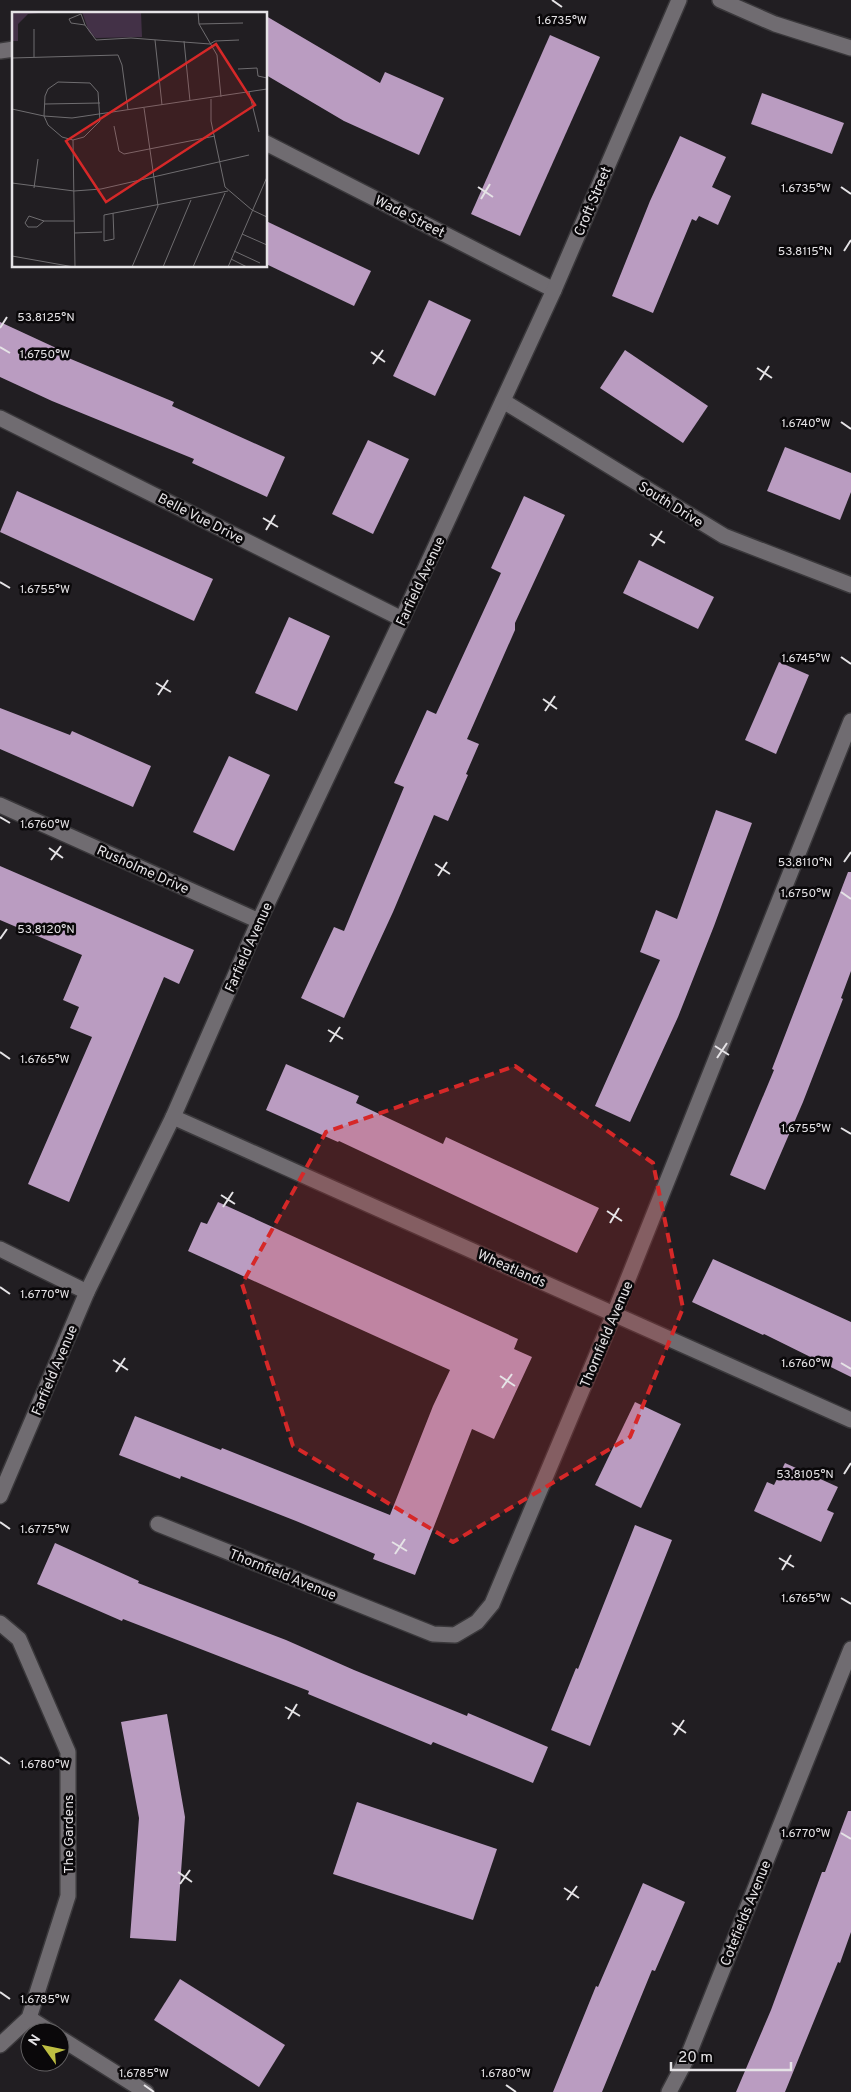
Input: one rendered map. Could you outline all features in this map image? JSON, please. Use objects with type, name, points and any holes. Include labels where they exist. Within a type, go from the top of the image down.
[{"type":"street","name":"Croft Street","points":[[503,401],[554,290],[679,0]]},
{"type":"street","points":[[720,0],[775,24],[851,48]]},
{"type":"street","name":"Wade Street","points":[[268,144],[554,290]]},
{"type":"street","name":"South Drive","points":[[503,401],[724,536],[851,585]]},
{"type":"street","name":"Farfield Avenue","points":[[0,1496],[87,1292],[173,1117],[259,921],[503,401]]},
{"type":"street","name":"Belle Vue Drive","points":[[0,418],[402,619]]},
{"type":"street","name":"Thornfield Avenue","points":[[158,1524],[433,1634],[454,1634],[477,1622],[492,1604],[614,1314],[851,721]]},
{"type":"street","name":"Rusholme Drive","points":[[0,805],[259,921]]},
{"type":"street","name":"Wheatlands","points":[[173,1117],[851,1420]]},
{"type":"street","points":[[0,1249],[87,1292]]},
{"type":"street","name":"The Gardens","points":[[0,1623],[19,1639],[68,1752],[68,1896],[28,2018],[0,2045]]},
{"type":"street","name":"Cotefields Avenue","points":[[669,2092],[688,2056],[851,1649]]},
{"type":"street","points":[[28,2018],[35,2022]]},
{"type":"street","points":[[70,2044],[146,2092]]},
{"type":"highlighted area","points":[[515,1066],[653,1163],[683,1308],[630,1437],[453,1542],[293,1446],[242,1284],[326,1132]]},
{"type":"building","points":[[268,17],[380,83],[385,72],[444,98],[419,155],[344,121],[268,76]]},
{"type":"building","points":[[550,35],[600,57],[520,236],[471,214]]},
{"type":"building","points":[[762,93],[844,123],[832,154],[751,124]]},
{"type":"building","points":[[680,136],[726,157],[712,187],[731,196],[718,225],[699,216],[696,221],[692,219],[653,313],[612,296],[650,201]]},
{"type":"building","points":[[268,222],[371,271],[354,306],[268,265]]},
{"type":"building","points":[[429,300],[471,320],[435,396],[393,376]]},
{"type":"building","points":[[0,322],[67,353],[66,357],[174,402],[172,406],[285,457],[267,497],[192,463],[194,459],[52,401],[0,377]]},
{"type":"building","points":[[625,350],[708,406],[683,443],[600,388]]},
{"type":"building","points":[[368,440],[409,459],[373,534],[332,514]]},
{"type":"building","points":[[785,447],[851,473],[851,492],[840,520],[767,491]]},
{"type":"building","points":[[17,491],[213,579],[194,621],[0,532]]},
{"type":"building","points":[[524,496],[565,515],[515,623],[515,630],[467,739],[479,744],[448,821],[434,815],[393,912],[344,1018],[301,998],[334,927],[344,931],[404,787],[394,783],[427,710],[436,714],[501,573],[491,568]]},
{"type":"building","points":[[639,560],[714,597],[698,629],[623,593]]},
{"type":"building","points":[[289,617],[330,636],[297,711],[255,693]]},
{"type":"building","points":[[779,662],[809,675],[776,754],[745,740]]},
{"type":"building","points":[[0,708],[70,735],[72,731],[151,766],[133,807],[0,749]]},
{"type":"building","points":[[229,756],[270,775],[234,851],[193,832]]},
{"type":"building","points":[[716,810],[752,823],[678,1017],[630,1122],[595,1106],[660,960],[640,952],[656,910],[677,919]]},
{"type":"building","points":[[0,866],[194,950],[179,984],[164,977],[69,1202],[28,1184],[92,1037],[70,1028],[79,1007],[63,1000],[82,955],[0,920]]},
{"type":"building","points":[[848,872],[851,872],[851,971],[841,998],[843,999],[803,1102],[765,1190],[730,1175],[774,1070],[772,1069]]},
{"type":"building","points":[[286,1064],[359,1096],[356,1103],[443,1144],[446,1137],[599,1208],[577,1253],[339,1141],[266,1110]]},
{"type":"building","points":[[218,1202],[518,1339],[514,1349],[532,1357],[494,1439],[472,1429],[415,1575],[373,1559],[375,1554],[296,1521],[181,1476],[180,1479],[119,1455],[135,1416],[221,1450],[222,1448],[390,1515],[433,1406],[450,1370],[188,1251],[201,1222],[207,1224]]},
{"type":"building","points":[[713,1259],[851,1322],[851,1377],[764,1334],[692,1302]]},
{"type":"building","points":[[635,1402],[681,1424],[641,1508],[595,1485]]},
{"type":"building","points":[[785,1463],[838,1487],[827,1510],[834,1513],[821,1542],[754,1511],[767,1482],[774,1485]]},
{"type":"building","points":[[635,1525],[672,1540],[590,1746],[551,1730],[576,1668],[578,1669]]},
{"type":"building","points":[[55,1543],[139,1581],[138,1583],[286,1640],[354,1670],[467,1716],[468,1713],[548,1747],[533,1783],[433,1742],[431,1745],[308,1694],[309,1691],[123,1619],[122,1621],[37,1584]]},
{"type":"building","points":[[167,1714],[185,1817],[176,1941],[130,1938],[139,1818],[121,1722]]},
{"type":"building","points":[[357,1802],[497,1849],[473,1920],[333,1874]]},
{"type":"building","points":[[848,1811],[851,1811],[851,1932],[840,1963],[838,1962],[785,2092],[736,2092],[771,2010],[822,1872],[825,1872]]},
{"type":"building","points":[[643,1883],[685,1902],[655,1971],[652,1970],[602,2092],[553,2092],[596,1986],[598,1987]]},
{"type":"building","points":[[180,1979],[285,2045],[259,2087],[154,2020]]}]
